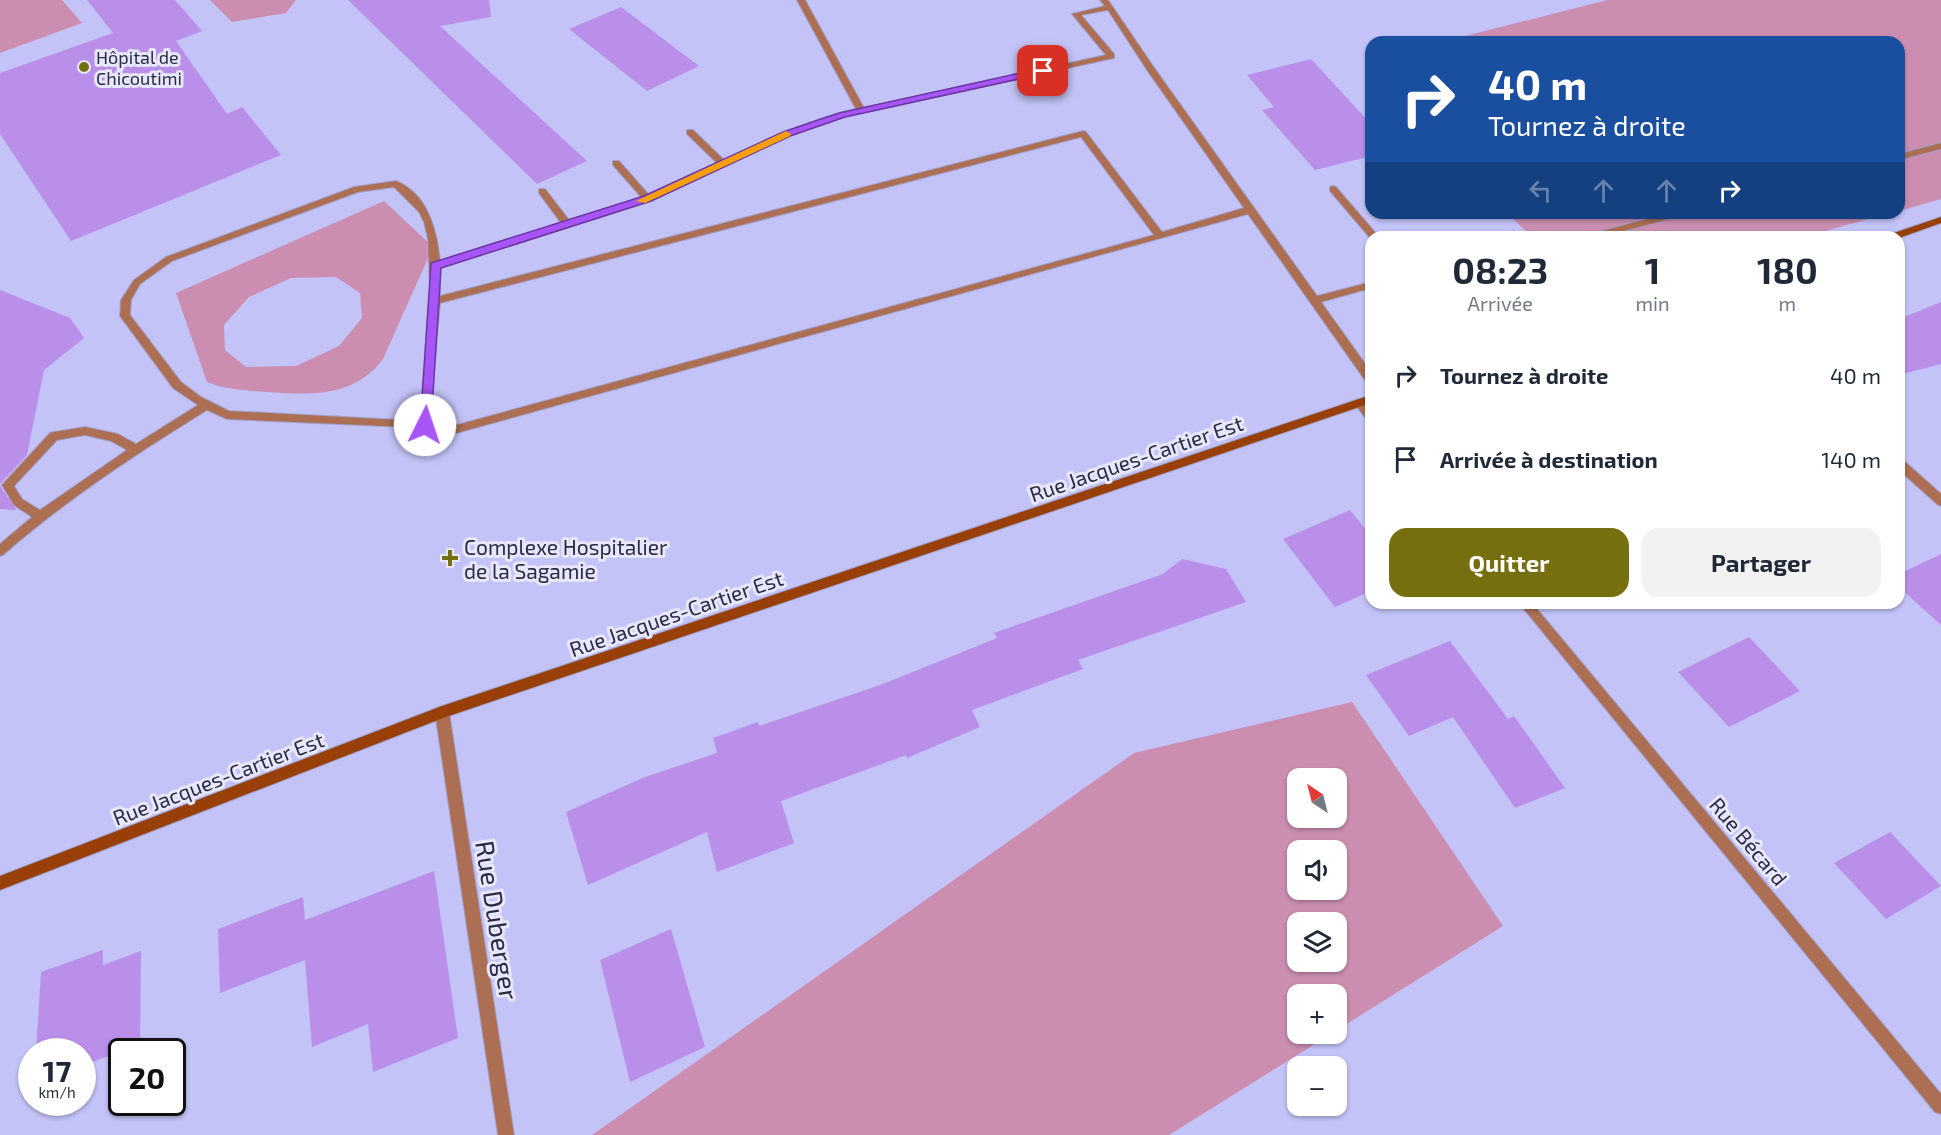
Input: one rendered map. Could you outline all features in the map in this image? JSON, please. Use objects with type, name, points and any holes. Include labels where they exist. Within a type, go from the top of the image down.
[{"type":"main road","points":[[1905,232],[1941,220]]},
{"type":"main road","name":"Rue Jacques-Cartier Est","points":[[0,884],[442,712],[1365,401]]},
{"type":"street","points":[[801,0],[861,110]]},
{"type":"street","points":[[435,266],[648,199],[787,134],[861,110],[1111,56],[1076,14],[1107,3],[1151,70],[1365,372]]},
{"type":"street","points":[[690,132],[723,164]]},
{"type":"street","points":[[433,301],[1083,134],[1160,236]]},
{"type":"street","points":[[1905,155],[1941,146]]},
{"type":"street","points":[[616,163],[648,199]]},
{"type":"street","points":[[396,184],[417,201],[430,224],[435,266],[433,301],[425,425],[227,415],[177,385],[125,316],[126,300],[137,282],[169,259],[357,189],[396,184]]},
{"type":"street","points":[[1333,189],[1369,231]]},
{"type":"street","points":[[542,191],[567,224]]},
{"type":"street","points":[[424,438],[1250,210]]},
{"type":"street","points":[[1612,231],[1659,219]]},
{"type":"street","points":[[1314,300],[1365,287]]},
{"type":"street","points":[[0,550],[39,515],[135,449],[207,405]]},
{"type":"street","points":[[39,515],[18,502],[8,485],[25,464],[54,436],[85,431],[114,436],[135,449]]},
{"type":"street","points":[[1905,469],[1941,501]]},
{"type":"street","name":"Rue Bécard","points":[[1530,609],[1941,1106]]},
{"type":"street","name":"Rue Duberger","points":[[442,712],[506,1135]]},
{"type":"shaded area","points":[[0,0],[62,0],[82,23],[0,53]]},
{"type":"shaded area","points":[[210,0],[296,0],[286,13],[232,22]]},
{"type":"shaded area","points":[[1607,0],[1941,0],[1941,199],[1905,209],[1905,36],[1466,36]]},
{"type":"shaded area","points":[[384,201],[433,247],[383,359],[359,381],[330,391],[299,394],[266,392],[228,388],[207,382],[176,293]],"holes":[[[336,277],[360,293],[362,318],[339,346],[296,366],[246,367],[225,350],[224,325],[249,297],[291,278]]]},
{"type":"shaded area","points":[[1513,219],[1868,219],[1826,231],[1526,231]]},
{"type":"shaded area","points":[[1352,702],[1503,926],[1347,1024],[1347,984],[1287,984],[1287,1044],[1315,1044],[1296,1056],[1287,1056],[1287,1061],[1169,1135],[592,1135],[1134,753]]},
{"type":"building","points":[[87,0],[175,0],[202,31],[176,41],[227,114],[242,107],[281,155],[71,241],[0,134],[0,73],[113,33]]},
{"type":"building","points":[[348,0],[489,0],[491,17],[440,26],[587,161],[537,184]]},
{"type":"building","points":[[621,7],[699,66],[647,91],[569,29]]},
{"type":"building","points":[[1311,59],[1365,118],[1365,158],[1315,170],[1262,110],[1274,107],[1247,75]]},
{"type":"building","points":[[0,290],[70,318],[84,338],[44,370],[27,455],[0,484]]},
{"type":"building","points":[[1941,302],[1941,364],[1905,373],[1905,317]]},
{"type":"building","points":[[0,486],[16,509],[15,510],[0,509]]},
{"type":"building","points":[[1350,510],[1365,529],[1365,594],[1335,607],[1283,539]]},
{"type":"building","points":[[1941,554],[1941,625],[1905,592],[1905,571]]},
{"type":"building","points":[[1182,559],[1226,569],[1246,602],[1078,660],[1083,669],[972,710],[980,727],[907,758],[906,755],[781,801],[794,843],[717,872],[707,832],[588,885],[566,812],[645,777],[717,753],[713,738],[758,722],[759,726],[883,684],[997,638],[994,633],[1163,574]]},
{"type":"building","points":[[1749,637],[1800,691],[1729,727],[1678,672]]},
{"type":"building","points":[[1450,641],[1508,719],[1514,716],[1565,788],[1515,808],[1453,717],[1409,736],[1366,675]]},
{"type":"building","points":[[1890,832],[1941,886],[1886,919],[1834,863]]},
{"type":"building","points":[[434,871],[458,1038],[373,1072],[368,1024],[312,1047],[305,960],[220,993],[218,929],[303,897],[305,920]]},
{"type":"building","points":[[671,929],[705,1047],[630,1082],[600,960]]},
{"type":"building","points":[[103,950],[103,965],[141,951],[140,1038],[108,1038],[108,1056],[96,1061],[96,1038],[37,1038],[41,972]]},
{"type":"slow traffic","points":[[641,201],[786,134]]},
{"type":"place","name":"Hôpital de Chicoutimi","points":[[84,67]]},
{"type":"place","name":"Complexe Hospitalier de la Sagamie","points":[[450,558]]},
{"type":"route","points":[[425,425],[435,266],[648,199],[787,134],[842,115],[1043,71]]}]
